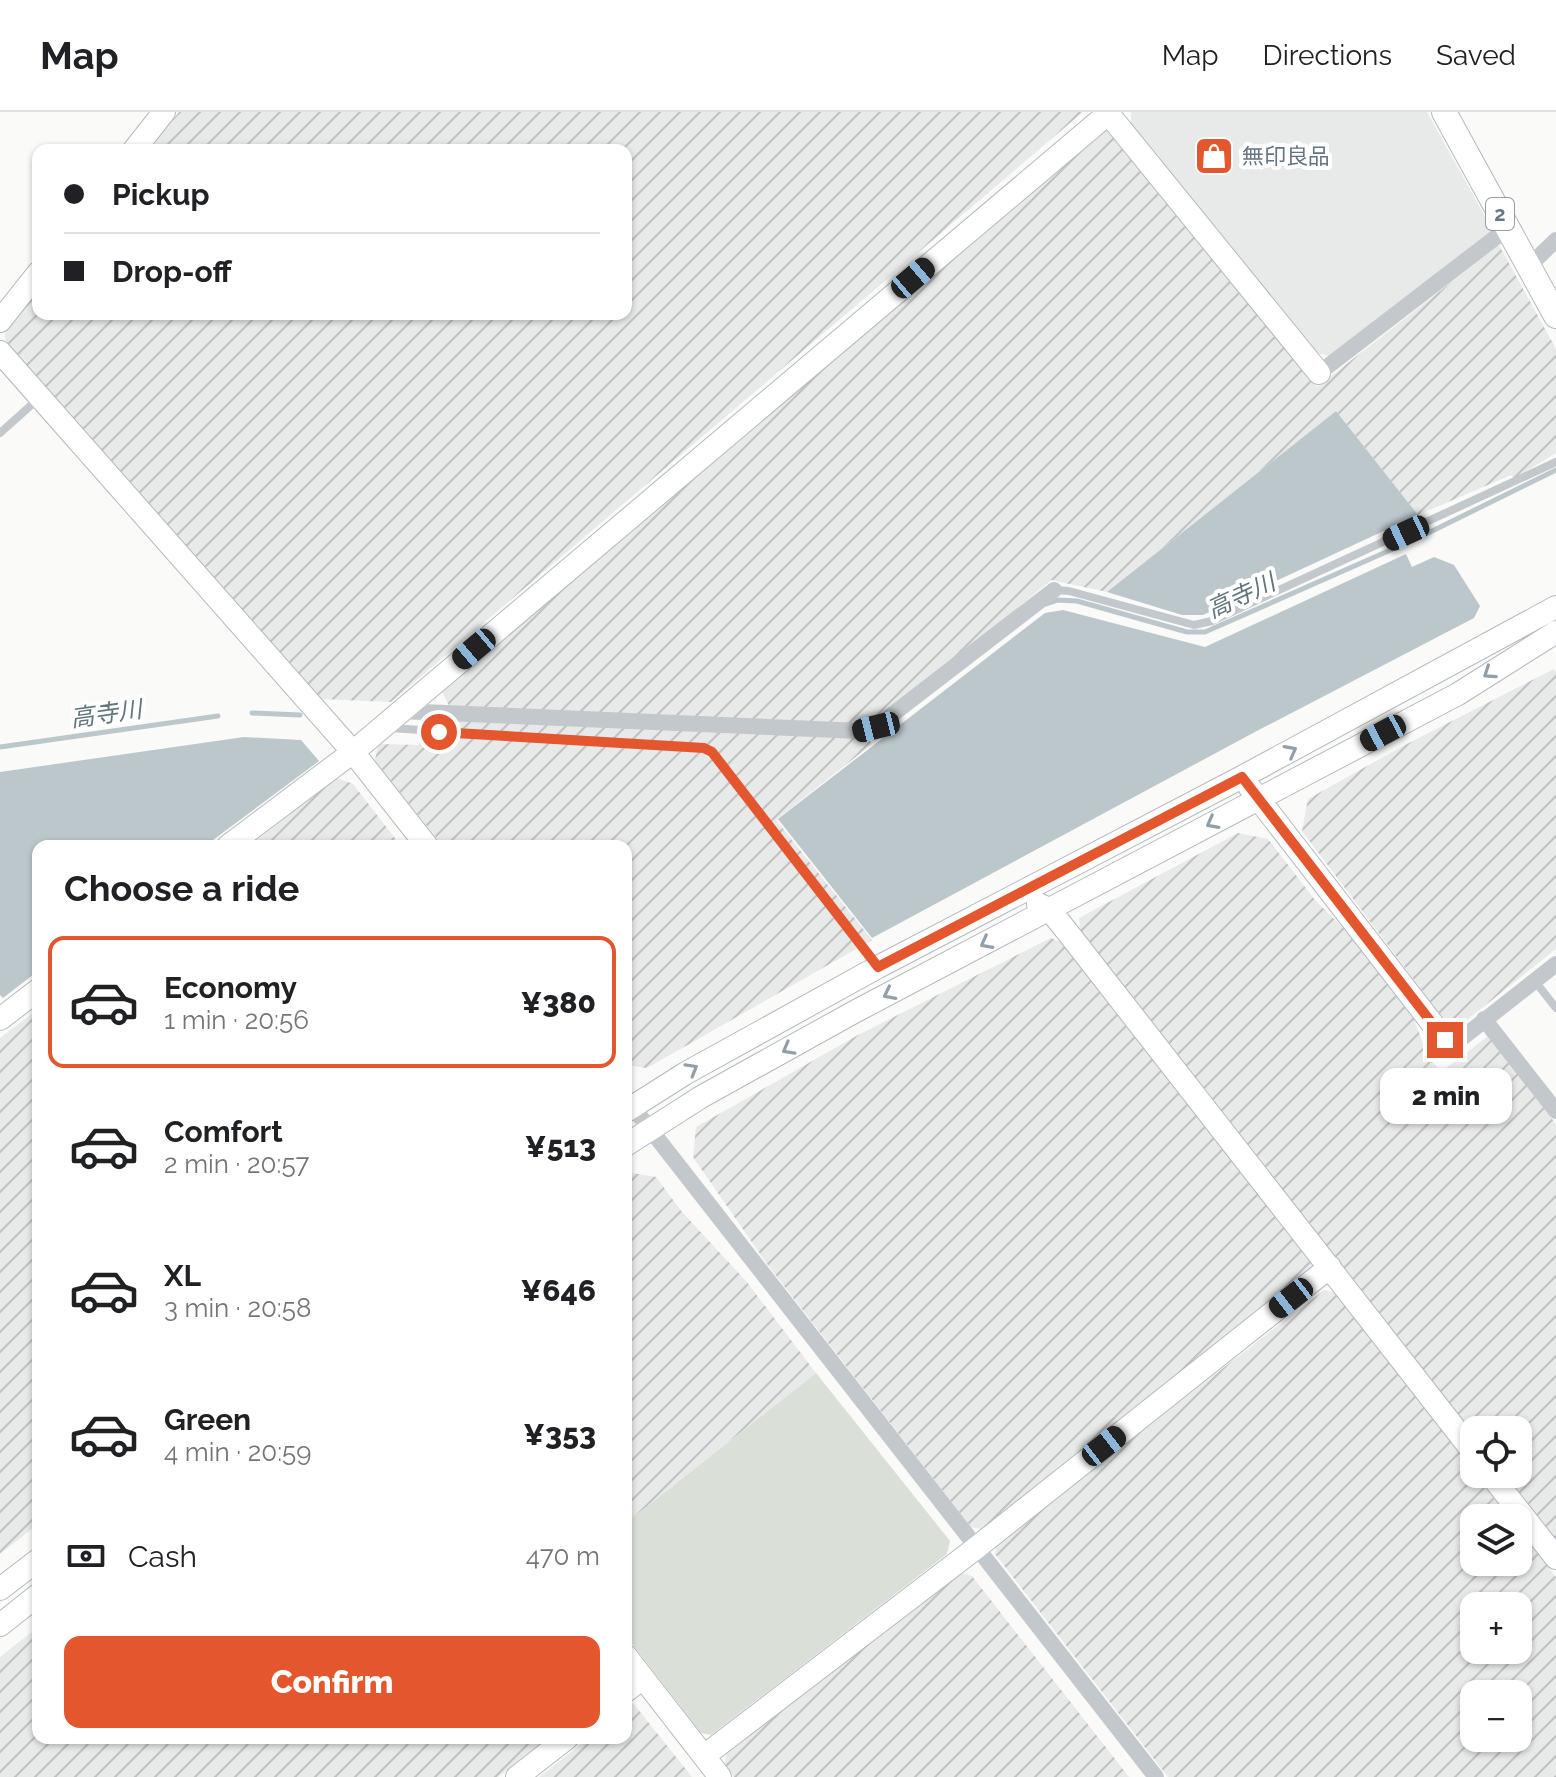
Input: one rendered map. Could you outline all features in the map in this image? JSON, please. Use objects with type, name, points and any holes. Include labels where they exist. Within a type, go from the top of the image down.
[{"type":"main road","name":"2","points":[[1444,112],[1556,316]]},
{"type":"street","points":[[139,144],[164,112]]},
{"type":"street","points":[[236,840],[353,752],[1108,112],[1319,373],[1508,228]]},
{"type":"street","points":[[1530,265],[1556,240]]},
{"type":"street","points":[[0,321],[32,281]]},
{"type":"street","points":[[0,352],[353,752],[422,840]]},
{"type":"street","points":[[400,711],[860,731],[876,727],[1054,590]]},
{"type":"street","points":[[632,1103],[878,967],[1242,777],[1556,607]]},
{"type":"street","points":[[632,1141],[701,1097],[856,1011],[1458,694],[1556,632]]},
{"type":"street","points":[[1242,777],[1445,1040],[1457,1042],[1556,964]]},
{"type":"street","points":[[1049,909],[1061,875],[1072,864]]},
{"type":"street","points":[[1005,901],[1032,901],[1049,909],[1460,1435]]},
{"type":"street","points":[[0,1019],[32,995]]},
{"type":"street","points":[[1484,1019],[1556,1111]]},
{"type":"street","points":[[632,1109],[651,1129],[1156,1777]]},
{"type":"street","points":[[704,1756],[976,1548],[1330,1267]]},
{"type":"street","points":[[1501,1488],[1556,1558]]},
{"type":"street","points":[[0,1589],[32,1565]]},
{"type":"street","points":[[0,1625],[32,1600]]},
{"type":"street","points":[[634,1685],[704,1756],[720,1777]]},
{"type":"street","points":[[517,1777],[559,1744]]},
{"type":"lane","points":[[0,433],[40,397]]},
{"type":"lane","points":[[1054,590],[1069,591],[1194,625],[1212,621],[1556,462]]},
{"type":"lane","points":[[381,728],[704,748],[712,752],[878,967]]},
{"type":"lane","points":[[1534,980],[1556,1008]]},
{"type":"shaded area","points":[[179,112],[1083,112],[391,702],[320,699],[6,346],[5,332],[32,298],[32,320],[632,320],[632,144],[154,144]]},
{"type":"shaded area","points":[[1131,112],[1427,112],[1493,231],[1339,358],[1313,352],[1131,124]]},
{"type":"shaded area","points":[[1102,129],[1114,131],[1317,387],[1499,245],[1556,349],[1556,453],[1514,479],[1511,475],[1418,515],[1336,411],[1107,592],[1051,580],[866,735],[872,744],[776,820],[872,940],[647,1068],[632,1066],[632,840],[438,840],[375,761],[378,744],[418,745],[449,706],[442,691]]},
{"type":"shaded area","points":[[1554,669],[1556,949],[1458,1027],[1448,1025],[1302,831],[1308,799],[1401,747]]},
{"type":"shaded area","points":[[337,778],[353,784],[396,840],[257,840]]},
{"type":"shaded area","points":[[1238,833],[1268,839],[1315,900],[1345,930],[1414,1019],[1427,1055],[1441,1072],[1488,1036],[1556,1124],[1556,1542],[1532,1511],[1532,1504],[1526,1504],[1514,1488],[1532,1488],[1532,1416],[1460,1418],[1080,930],[1079,918]]},
{"type":"shaded area","points":[[1051,938],[1068,945],[1314,1261],[1309,1276],[1144,1400],[985,1530],[971,1527],[767,1264],[693,1157],[696,1127],[858,1035]]},
{"type":"shaded area","points":[[32,1014],[32,1529],[0,1554],[0,1038]]},
{"type":"shaded area","points":[[632,1173],[656,1177],[682,1212],[746,1281],[816,1373],[632,1518]]},
{"type":"shaded area","points":[[1324,1290],[1336,1293],[1460,1452],[1460,1488],[1488,1488],[1500,1504],[1460,1504],[1460,1576],[1532,1576],[1532,1546],[1556,1577],[1556,1777],[1168,1777],[995,1554],[996,1544]]},
{"type":"shaded area","points":[[816,1373],[950,1541],[947,1554],[711,1735],[701,1733],[632,1644],[632,1518]]},
{"type":"shaded area","points":[[959,1572],[972,1576],[1129,1777],[734,1777],[725,1765],[726,1754]]},
{"type":"shaded area","points":[[32,1632],[32,1744],[540,1744],[498,1777],[0,1777],[0,1657]]},
{"type":"shaded area","points":[[632,1704],[692,1777],[539,1777],[581,1744],[632,1744]]},
{"type":"water","points":[[1336,411],[1418,515],[1203,615],[1182,615],[1107,592]]},
{"type":"water","points":[[1406,554],[1412,567],[1434,557],[1454,565],[1480,606],[1474,618],[872,938],[778,819],[1045,613],[1063,610],[1205,647]]},
{"type":"water","points":[[244,737],[301,740],[319,761],[213,840],[32,840],[32,976],[3,998],[0,995],[0,772]]},
{"type":"waterway","name":"高寺川","points":[[1046,604],[1058,600],[1077,601],[1187,632],[1205,632],[1420,537],[1556,470]]},
{"type":"waterway","name":"高寺川","points":[[252,713],[300,715]]},
{"type":"waterway","name":"高寺川","points":[[0,747],[218,716]]},
{"type":"place","name":"無印良品","points":[[1214,156]]},
{"type":"route","points":[[439,732],[704,748],[712,752],[878,967],[1242,777],[1445,1040]]}]
